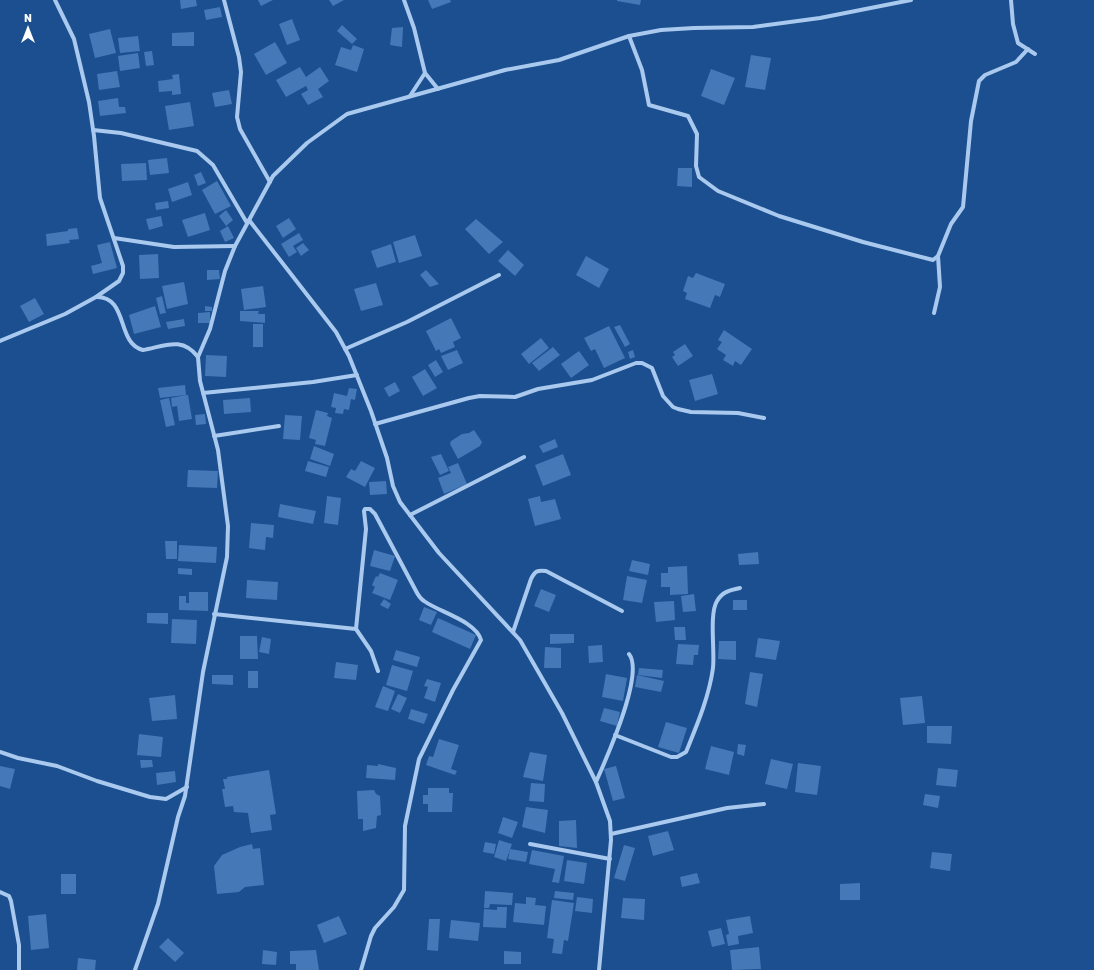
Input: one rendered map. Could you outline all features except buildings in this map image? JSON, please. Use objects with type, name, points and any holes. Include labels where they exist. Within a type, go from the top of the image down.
[{"type":"street","points":[[0,341],[65,314],[96,297],[122,277],[123,266],[100,198],[89,102],[74,39],[55,0]]},
{"type":"street","points":[[224,0],[239,57],[241,72],[237,117],[240,129],[270,182]]},
{"type":"street","points":[[404,0],[414,28],[425,73],[438,89]]},
{"type":"street","points":[[135,970],[158,904],[169,851],[187,787],[203,672],[227,557],[228,526],[218,450],[203,393],[198,369],[198,357],[210,328],[225,271],[235,246],[273,176],[296,153],[346,114],[505,70],[559,60],[628,36],[681,29],[753,27],[820,18],[911,0]]},
{"type":"street","points":[[1011,0],[1013,24],[1018,43],[1036,54]]},
{"type":"street","points":[[628,36],[642,70],[649,105],[688,116],[698,134],[696,166],[699,177],[718,192],[779,216],[862,242],[933,260],[938,256]]},
{"type":"street","points":[[934,313],[940,287],[938,256],[951,224],[964,207],[971,121],[979,81],[986,75],[1016,62],[1028,49]]},
{"type":"street","points":[[410,97],[425,73]]},
{"type":"street","points":[[93,130],[121,133],[197,151],[213,165],[248,222],[336,332],[357,375],[376,424],[396,494],[439,554],[520,640],[562,713],[596,782],[610,821],[611,834],[610,859],[599,970]]},
{"type":"street","points":[[114,238],[174,246],[235,246]]},
{"type":"street","points":[[345,349],[407,322],[499,275]]},
{"type":"street","points":[[96,297],[104,297],[114,303],[129,339],[138,349],[143,350],[182,344],[192,349],[198,357]]},
{"type":"street","points":[[376,424],[469,398],[480,396],[515,397],[538,389],[592,380],[636,363],[647,364],[652,368],[664,396],[673,407],[691,412],[738,413],[764,418]]},
{"type":"street","points":[[203,393],[313,382],[357,375]]},
{"type":"street","points":[[214,436],[279,426]]},
{"type":"street","points":[[410,515],[524,457]]},
{"type":"street","points":[[361,970],[371,936],[394,907],[404,890],[405,826],[419,759],[453,690],[481,640],[480,635],[468,625],[423,601],[416,591],[375,514],[370,509],[365,509],[366,529],[356,629],[371,651],[378,671]]},
{"type":"street","points":[[513,632],[531,579],[535,572],[539,570],[546,571],[622,611]]},
{"type":"street","points":[[615,736],[671,756],[678,756],[686,752],[701,716],[713,668],[713,622],[716,602],[723,592],[740,588]]},
{"type":"street","points":[[214,614],[356,629]]},
{"type":"street","points":[[596,782],[625,710],[634,666],[633,658],[629,654]]},
{"type":"street","points":[[0,752],[18,758],[57,766],[97,781],[150,797],[166,799],[187,787]]},
{"type":"street","points":[[611,834],[727,808],[764,804]]},
{"type":"street","points":[[530,844],[610,859]]},
{"type":"street","points":[[0,892],[9,896],[11,901],[19,945],[19,970]]}]
